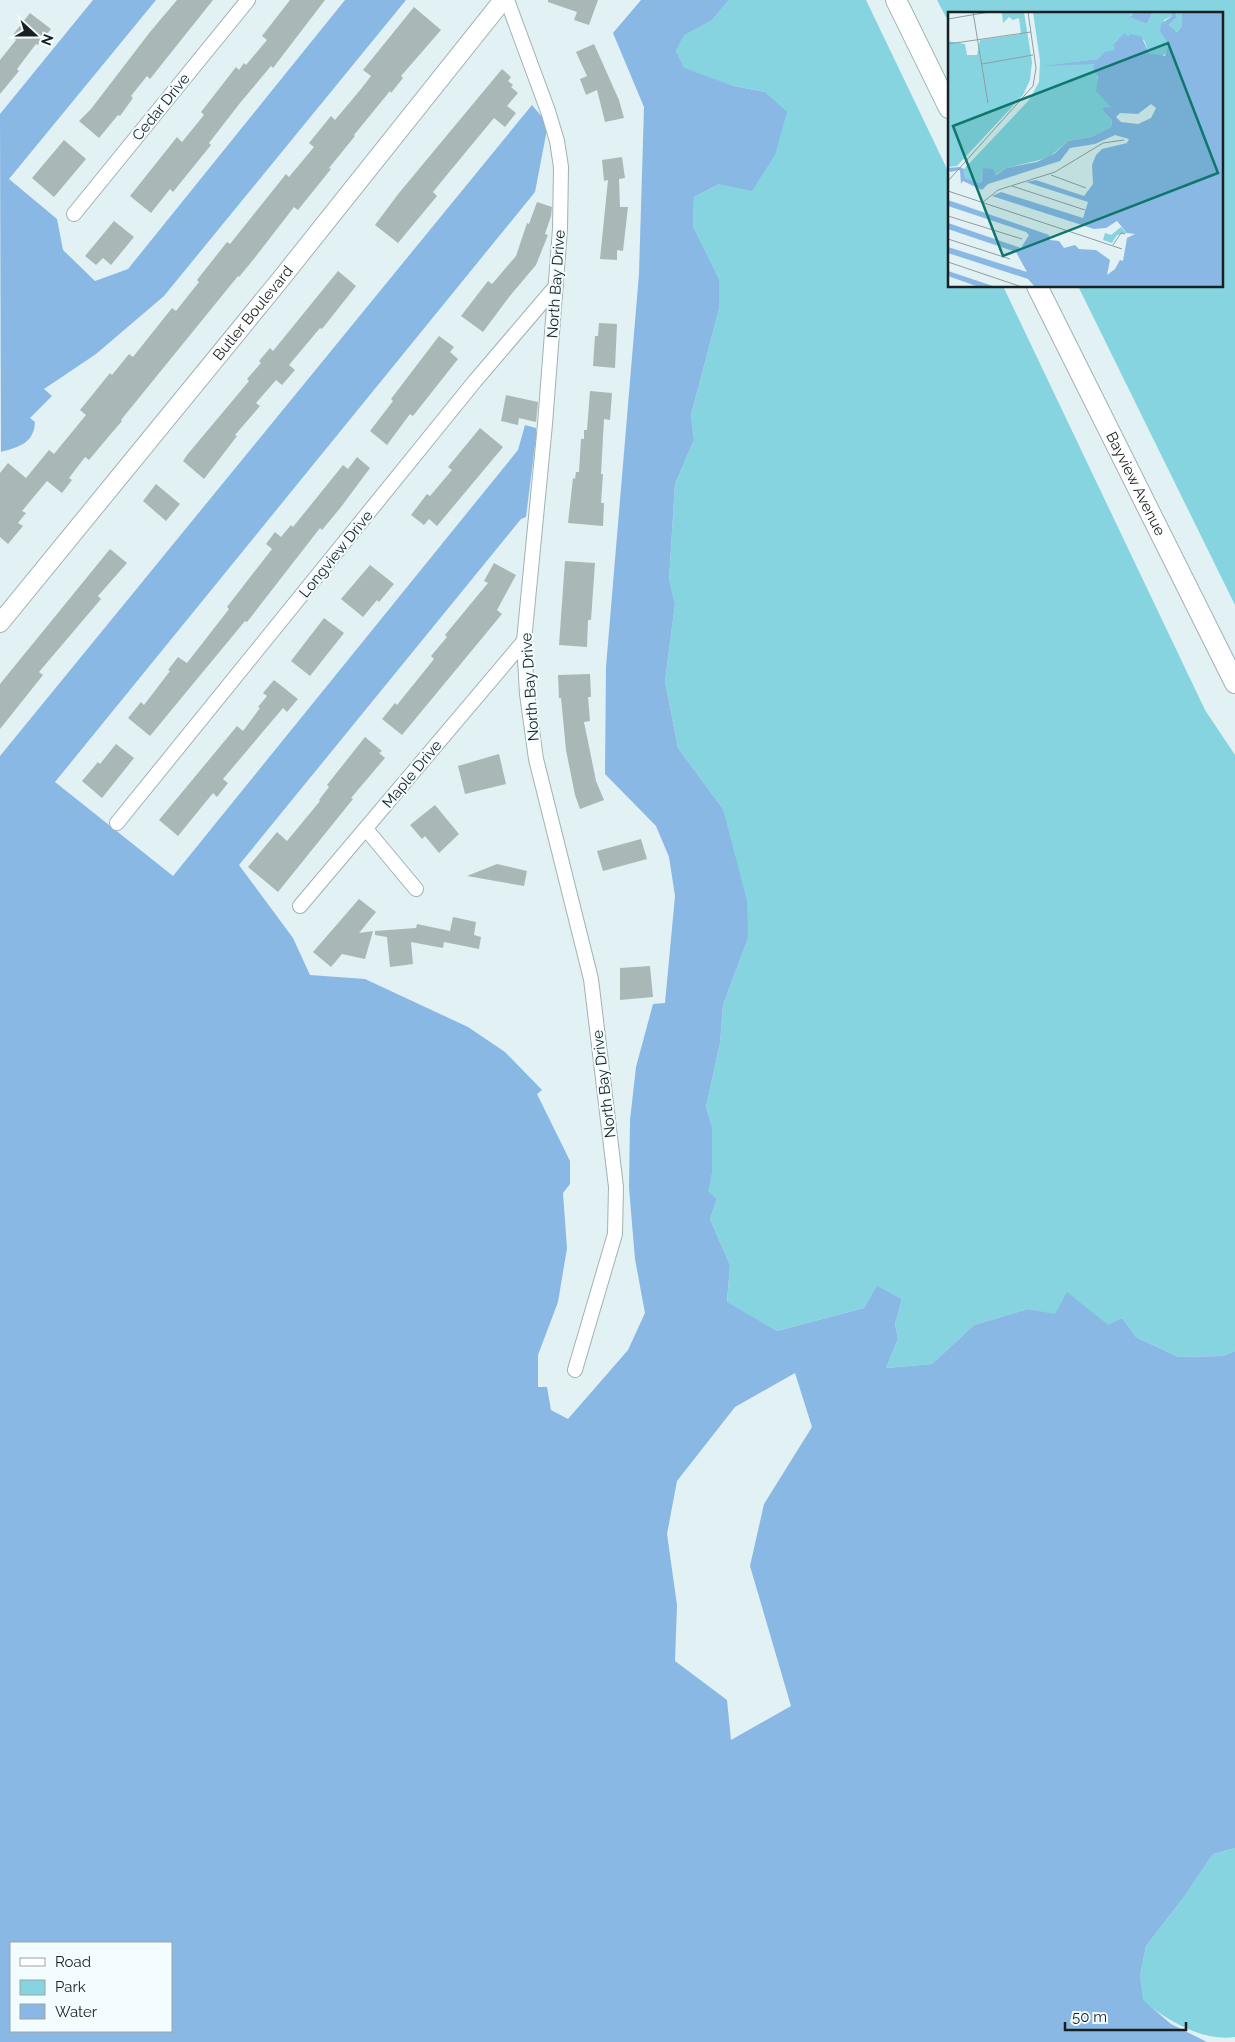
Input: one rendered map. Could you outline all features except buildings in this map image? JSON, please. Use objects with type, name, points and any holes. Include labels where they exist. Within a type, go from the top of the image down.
[{"type":"main road","points":[[896,0],[948,106]]},
{"type":"main road","name":"Bayview Avenue","points":[[1038,288],[1235,683]]},
{"type":"street","name":"Cedar Drive","points":[[74,214],[248,0]]},
{"type":"street","name":"North Bay Drive","points":[[505,0],[557,141],[561,167],[560,229],[556,286],[524,641],[528,694],[536,759],[591,979],[616,1187],[615,1234],[575,1370]]},
{"type":"street","name":"Butler Boulevard","points":[[0,623],[280,280],[505,0]]},
{"type":"street","name":"Longview Drive","points":[[117,823],[475,381],[556,286]]},
{"type":"street","name":"Maple Drive","points":[[300,906],[524,641]]},
{"type":"street","points":[[366,829],[416,890]]},
{"type":"green space","points":[[729,0],[866,0],[948,171],[948,288],[1004,288],[1205,710],[1235,755],[1235,1351],[1223,1356],[1178,1357],[1136,1337],[1122,1318],[1108,1326],[1028,1309],[974,1325],[932,1364],[886,1368],[898,1339],[895,1324],[902,1299],[877,1287],[864,1308],[777,1331],[727,1303],[730,1265],[710,1219],[717,1199],[707,1191],[712,1174],[712,1126],[706,1107],[720,1043],[723,1005],[748,938],[723,809],[678,748],[665,681],[675,604],[669,581],[675,484],[694,440],[691,415],[719,309],[719,279],[693,226],[694,197],[719,184],[765,92],[734,86],[684,69],[676,51],[684,34],[712,20]]},
{"type":"green space","points":[[937,0],[1235,0],[1235,605],[1079,288],[1222,288],[1222,12],[948,12],[948,21]]},
{"type":"green space","points":[[1235,1848],[1235,2037],[1223,2038],[1198,2033],[1186,2028],[1152,2008],[1142,2000],[1140,1976],[1146,1946],[1184,1897],[1213,1854]]},
{"type":"water","points":[[93,0],[156,0],[9,179],[57,219],[63,250],[95,281],[128,269],[345,0],[406,0],[164,296],[96,354],[44,389],[52,396],[30,418],[35,422],[32,435],[24,443],[1,452],[0,114]]},
{"type":"water","points":[[641,0],[729,0],[712,20],[684,35],[676,51],[684,68],[734,86],[765,92],[787,112],[775,155],[752,191],[719,184],[694,197],[693,226],[719,279],[719,309],[691,415],[694,440],[675,484],[669,580],[675,604],[665,681],[678,748],[723,809],[747,901],[748,938],[723,1005],[720,1043],[706,1107],[712,1126],[712,1174],[708,1191],[717,1199],[710,1219],[730,1265],[727,1302],[777,1331],[864,1308],[877,1286],[902,1299],[895,1324],[898,1339],[886,1368],[932,1364],[974,1325],[1028,1309],[1055,1314],[1067,1292],[1108,1325],[1122,1318],[1136,1337],[1178,1357],[1223,1356],[1235,1351],[1235,1848],[1213,1854],[1184,1897],[1146,1946],[1140,1976],[1143,2000],[1171,2024],[1207,2042],[0,2042],[0,756],[532,105],[548,124],[535,192],[55,782],[173,876],[518,450],[525,425],[536,428],[526,517],[521,519],[239,865],[293,938],[310,975],[365,979],[468,1027],[505,1052],[542,1090],[537,1094],[570,1161],[570,1184],[563,1193],[567,1248],[558,1302],[538,1355],[538,1387],[547,1387],[551,1410],[568,1419],[628,1350],[645,1313],[635,1259],[629,1188],[630,1120],[636,1067],[653,1004],[665,1003],[675,896],[669,857],[656,826],[605,774],[606,667],[639,274],[644,107],[613,33]],"holes":[[[795,1373],[812,1427],[764,1504],[750,1566],[791,1706],[731,1740],[727,1700],[675,1661],[677,1605],[667,1534],[677,1481],[735,1407]]]}]
